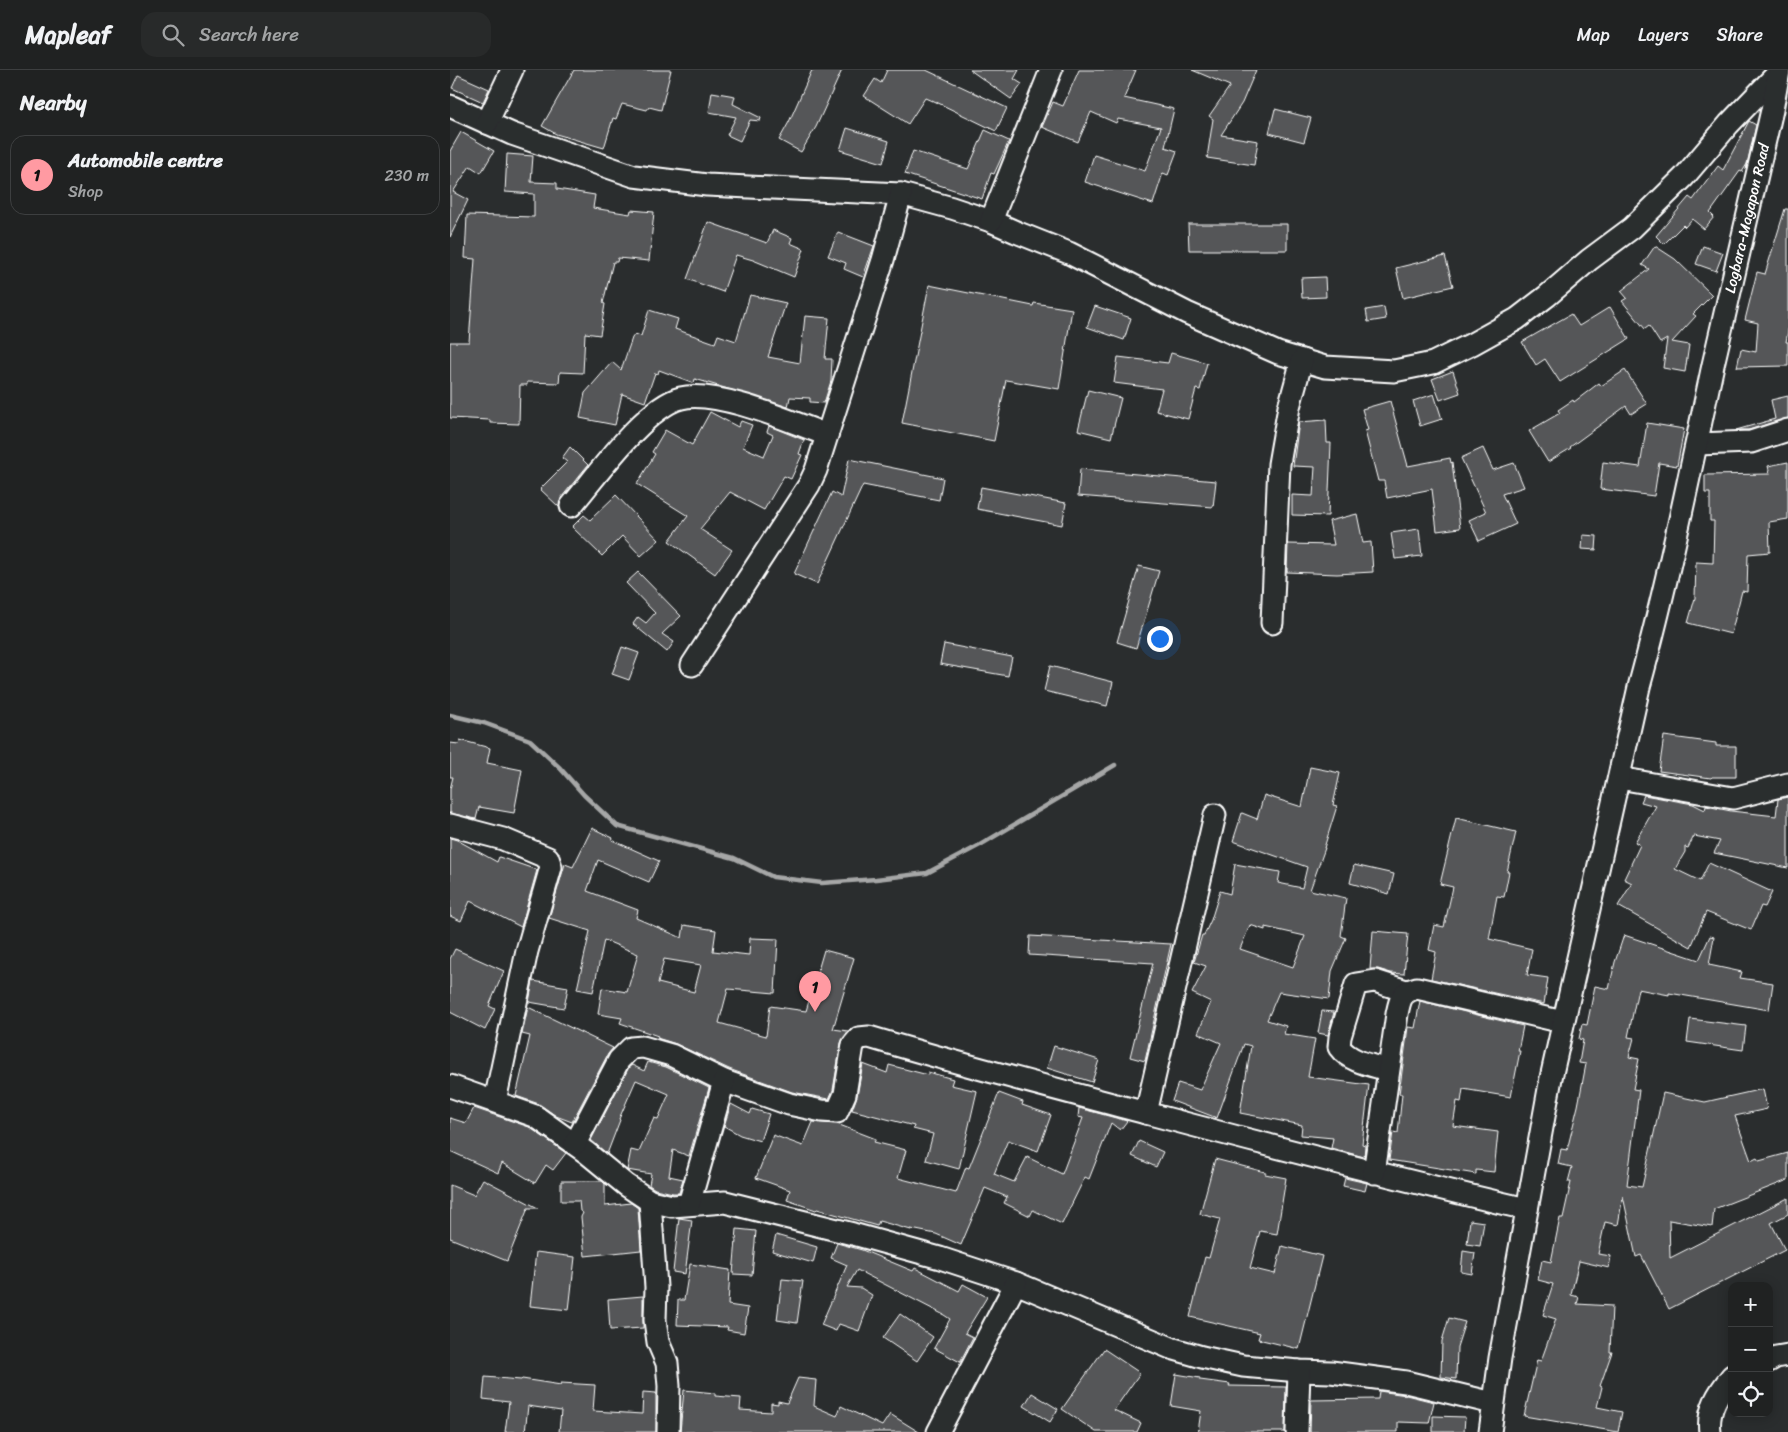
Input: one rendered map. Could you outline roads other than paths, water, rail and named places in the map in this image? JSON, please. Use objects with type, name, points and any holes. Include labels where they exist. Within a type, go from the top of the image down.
[{"type":"street","points":[[487,123],[512,70]]},
{"type":"street","points":[[991,221],[1051,70]]},
{"type":"street","points":[[450,106],[512,134],[634,176],[707,185],[901,194],[991,221],[1069,253],[1196,317],[1278,353],[1325,366],[1394,371],[1433,363],[1517,319],[1632,228],[1684,177],[1729,124],[1778,72]]},
{"type":"street","name":"Logbara-Magapon Road","points":[[1490,1432],[1493,1403],[1551,1078],[1639,687],[1705,410],[1713,366],[1772,110],[1778,72]]},
{"type":"street","points":[[692,665],[809,485],[816,470],[883,260],[901,194]]},
{"type":"street","points":[[1272,623],[1279,464],[1289,407],[1302,360]]},
{"type":"street","points":[[571,506],[640,425],[660,407],[681,398],[704,397],[741,404],[827,435]]},
{"type":"street","points":[[1697,444],[1751,442],[1788,430]]},
{"type":"street","points":[[1619,778],[1734,798],[1788,784]]},
{"type":"street","points":[[1146,1113],[1215,814]]},
{"type":"street","points":[[450,826],[510,842],[548,858],[550,867],[527,951],[495,1101]]},
{"type":"street","points":[[1388,1070],[1361,1062],[1344,1053],[1339,1047],[1340,1037],[1356,984],[1375,981],[1406,990],[1417,988],[1563,1022]]},
{"type":"street","points":[[1374,1173],[1397,1014],[1400,999],[1406,990]]},
{"type":"street","points":[[575,1144],[619,1060],[632,1048],[643,1047],[671,1055],[724,1081],[789,1104],[837,1112],[845,1094],[853,1046],[859,1038],[869,1037],[1012,1078],[1374,1173],[1527,1209]]},
{"type":"street","points":[[689,1204],[724,1081]]},
{"type":"street","points":[[450,1086],[535,1116],[575,1144],[626,1186],[650,1201],[672,1206],[725,1202],[853,1234],[932,1256],[1016,1283],[1171,1348],[1243,1366],[1331,1372],[1406,1382],[1493,1403]]},
{"type":"street","points":[[650,1201],[656,1287],[655,1320],[658,1342],[667,1363],[669,1386],[668,1432]]},
{"type":"street","points":[[938,1432],[1016,1283]]},
{"type":"street","points":[[1773,1347],[1788,1346]]},
{"type":"street","points":[[1773,1359],[1788,1355]]},
{"type":"street","points":[[1297,1432],[1299,1371]]},
{"type":"street","points":[[1710,1432],[1712,1407],[1728,1381]]},
{"type":"street","points":[[1723,1432],[1723,1418],[1728,1406]]},
{"type":"waterway","points":[[450,715],[484,723],[530,740],[617,826],[734,858],[773,877],[822,883],[927,873],[980,845],[1115,765]]},
{"type":"place","name":"Automobile centre","points":[[815,1012]]}]
